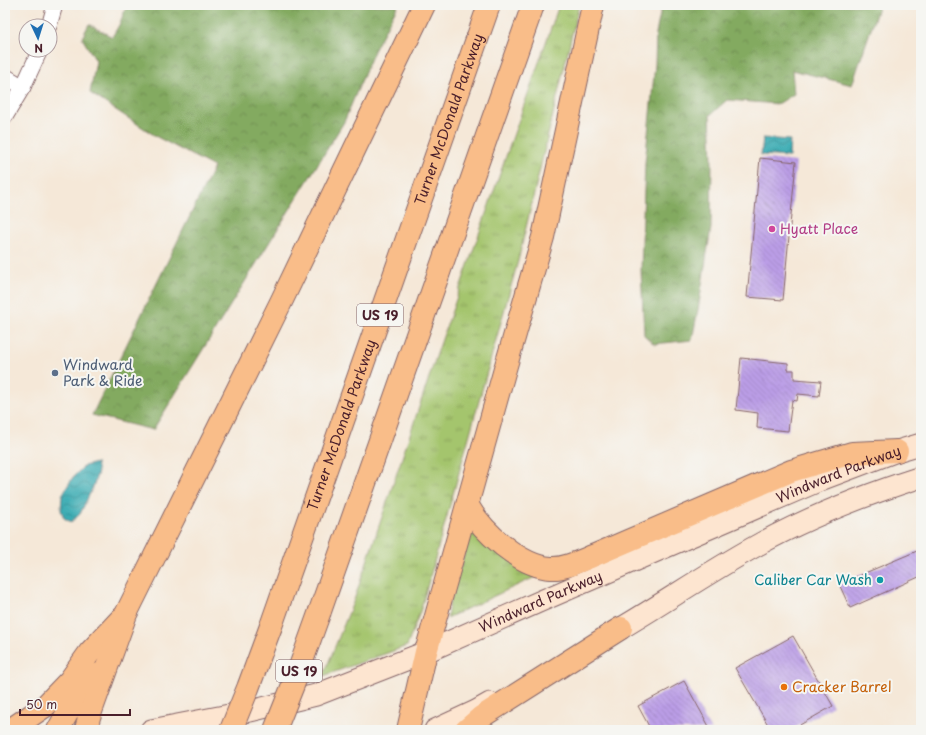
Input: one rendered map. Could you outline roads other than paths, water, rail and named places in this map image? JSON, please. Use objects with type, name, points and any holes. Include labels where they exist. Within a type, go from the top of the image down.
[{"type":"highway","points":[[86,730],[89,717],[126,614],[281,302],[424,5]]},
{"type":"highway","name":"Turner McDonald Parkway","points":[[231,730],[271,626],[489,5]]},
{"type":"highway","name":"US 19","points":[[275,730],[320,611],[533,5]]},
{"type":"highway","points":[[408,730],[426,652],[543,238],[593,5]]},
{"type":"highway","points":[[468,506],[475,519],[489,535],[503,546],[525,560],[552,568],[567,566],[595,555],[791,471],[852,453],[897,451]]},
{"type":"highway","points":[[10,730],[45,706],[70,680],[90,652],[126,614]]},
{"type":"highway","points":[[466,730],[481,717],[621,628]]},
{"type":"highway","points":[[58,730],[79,692],[108,664]]},
{"type":"main road","name":"Windward Parkway","points":[[151,730],[250,711],[316,695],[426,652],[823,479],[897,451],[921,444]]},
{"type":"main road","points":[[435,730],[476,711],[621,628],[703,576],[758,545],[812,518],[898,484],[921,477]]},
{"type":"street","points":[[51,18],[55,5]]},
{"type":"street","points":[[5,117],[23,87],[36,58]]},
{"type":"street","points":[[5,76],[23,87]]},
{"type":"water","points":[[763,138],[790,140],[789,157],[761,155]]},
{"type":"water","points":[[96,463],[98,472],[93,487],[80,514],[71,522],[64,518],[61,510],[62,495],[73,477],[84,466]]},
{"type":"place","name":"Hyatt Place","points":[[772,229]]},
{"type":"place","name":"Windward Park & Ride","points":[[55,373]]},
{"type":"place","name":"Caliber Car Wash","points":[[880,580]]},
{"type":"place","name":"Cracker Barrel","points":[[784,687]]}]
